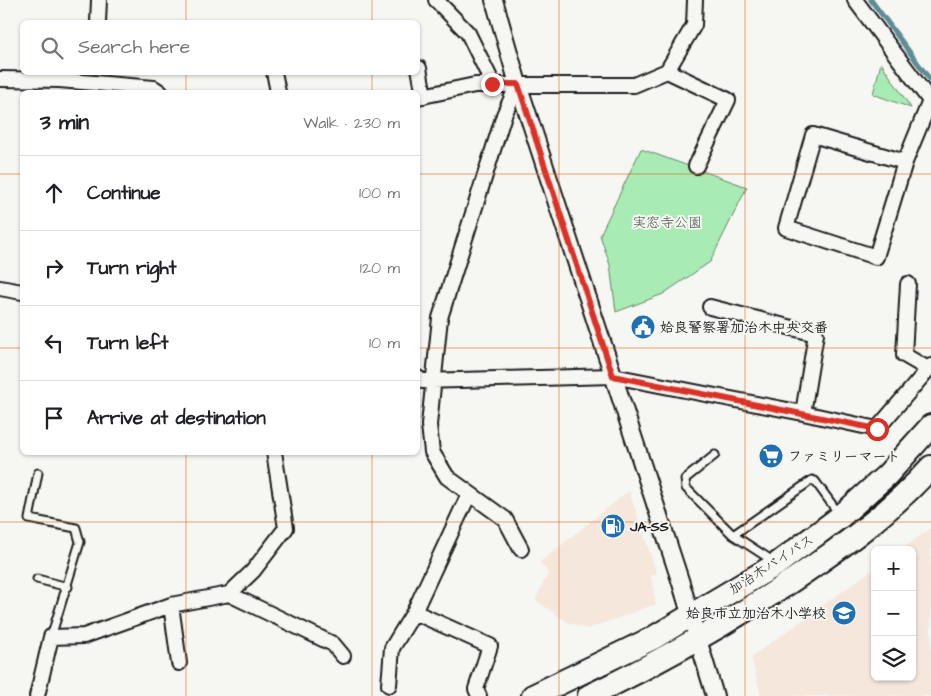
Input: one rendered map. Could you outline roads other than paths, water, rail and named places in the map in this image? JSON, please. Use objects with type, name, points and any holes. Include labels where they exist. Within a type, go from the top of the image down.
[{"type":"highway","name":"加治木バイパス","points":[[533,696],[653,638],[777,564],[840,516],[887,475],[931,426]]},
{"type":"highway","name":"加治木バイパス","points":[[589,696],[663,660],[732,620],[853,540],[909,492],[931,467]]},
{"type":"street","points":[[98,20],[100,0]]},
{"type":"street","points":[[436,0],[468,33],[492,84]]},
{"type":"street","points":[[494,0],[518,84],[715,696]]},
{"type":"street","points":[[419,75],[421,96],[475,85],[492,84],[634,85],[667,71],[694,25],[696,0]]},
{"type":"street","points":[[856,0],[931,101],[905,162],[876,257],[786,228],[813,135],[905,162]]},
{"type":"street","points":[[667,71],[728,100],[696,166]]},
{"type":"street","points":[[275,75],[278,90]]},
{"type":"street","points":[[0,79],[59,86],[93,78],[157,90]]},
{"type":"street","points":[[518,84],[504,115],[440,318],[429,425],[432,452],[447,477],[505,519],[521,549]]},
{"type":"street","points":[[420,380],[422,381],[433,379],[613,376],[877,429],[930,368],[904,355],[908,284]]},
{"type":"street","points":[[0,288],[20,292]]},
{"type":"street","points":[[710,307],[816,334],[803,413]]},
{"type":"street","points":[[37,696],[52,637],[84,636],[171,604],[229,594],[254,571],[286,528],[274,455]]},
{"type":"street","points":[[389,685],[392,648],[414,612],[469,494]]},
{"type":"street","points":[[229,594],[333,644],[343,656]]},
{"type":"street","points":[[171,604],[179,664]]},
{"type":"street","points":[[414,612],[490,646],[476,689],[479,696]]},
{"type":"lane","points":[[715,455],[685,479],[686,488],[734,535],[777,564]]},
{"type":"lane","points":[[38,473],[29,519],[76,528],[80,542],[52,637]]},
{"type":"lane","points":[[734,535],[812,480],[815,481],[840,516]]},
{"type":"lane","points":[[37,579],[68,587]]},
{"type":"waterway","points":[[871,0],[931,81]]},
{"type":"place","name":"姶良警察署加治木中央交番","points":[[643,327]]},
{"type":"place","name":"ファミリーマート","points":[[771,456]]},
{"type":"place","name":"JA-SS","points":[[613,526]]},
{"type":"place","name":"姶良市立加治木小学校","points":[[844,613]]},
{"type":"park label","name":"実窓寺公園","points":[[667,222]]}]
